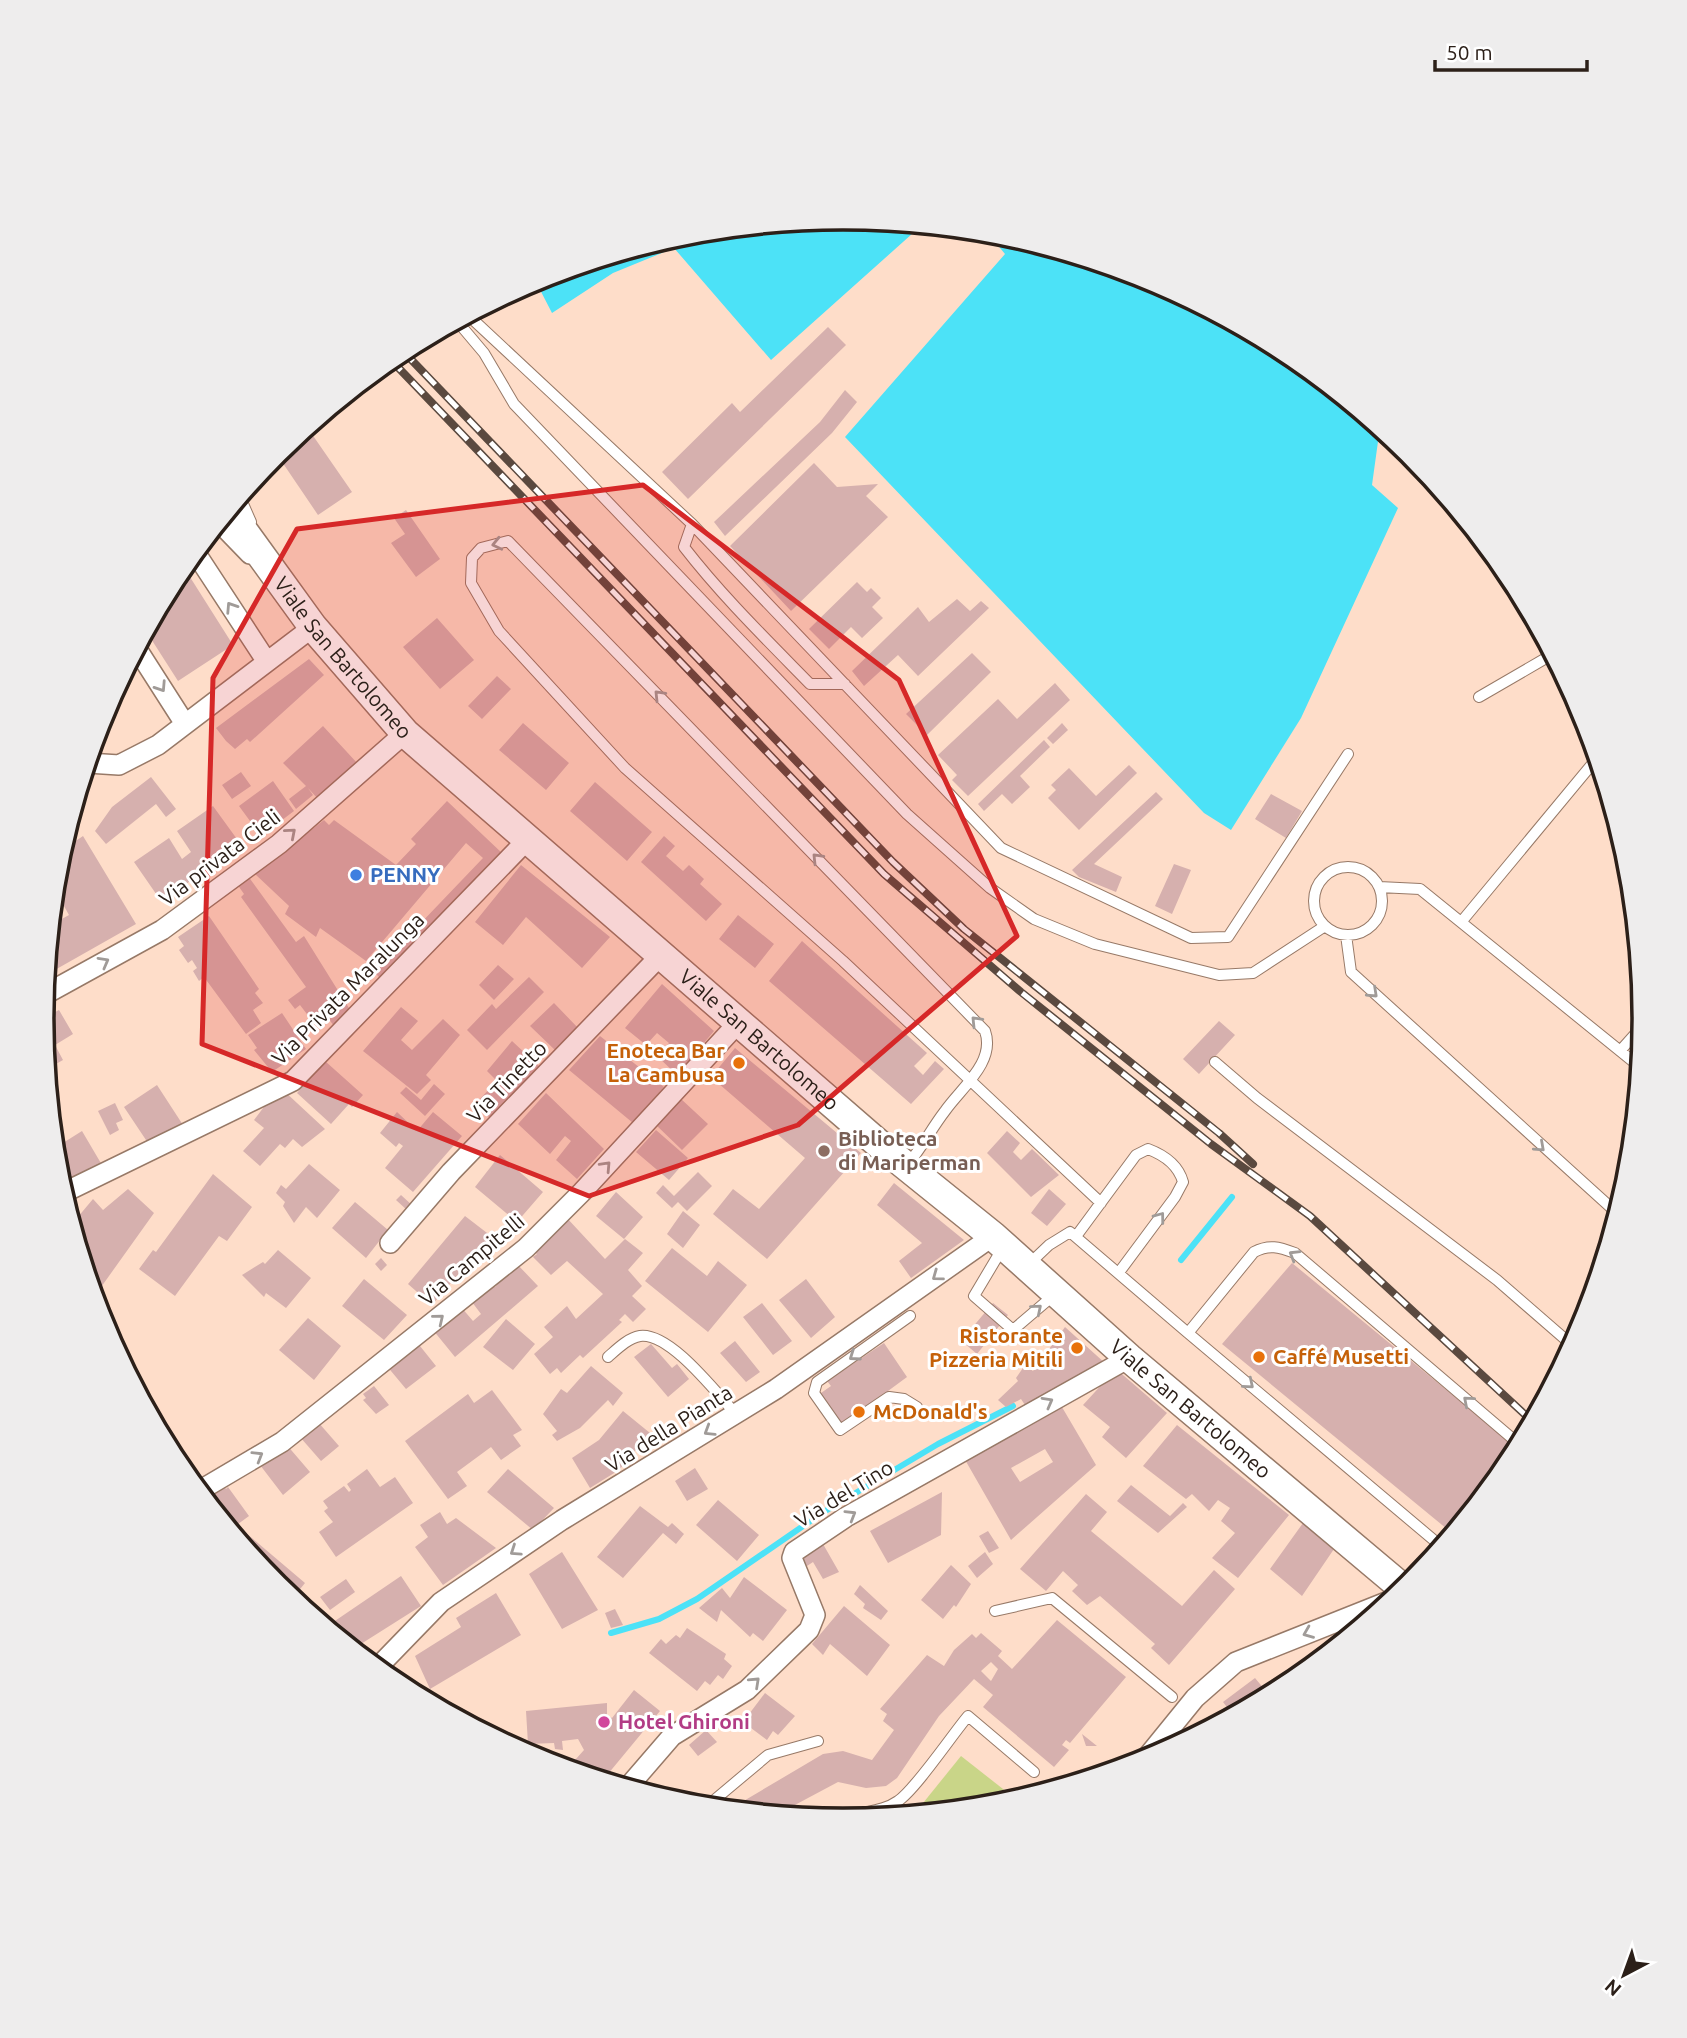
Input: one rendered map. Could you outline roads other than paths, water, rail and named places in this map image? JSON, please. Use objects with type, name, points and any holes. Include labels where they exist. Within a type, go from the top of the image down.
[{"type":"main road","name":"Viale San Bartolomeo","points":[[234,518],[270,572],[313,627],[405,733],[907,1166],[998,1241],[1129,1358],[1396,1582]]},
{"type":"street","name":"Viale San Bartolomeo","points":[[225,530],[270,572]]},
{"type":"street","points":[[201,561],[267,662]]},
{"type":"street","points":[[97,764],[119,765],[158,744],[313,627]]},
{"type":"street","points":[[142,658],[185,724]]},
{"type":"street","name":"Via privata Cieli","points":[[55,989],[162,930],[279,844],[405,733]]},
{"type":"street","name":"Via Privata Maralunga","points":[[73,1188],[293,1081],[528,839]]},
{"type":"street","name":"Via Tinetto","points":[[390,1243],[451,1172],[661,955]]},
{"type":"street","name":"Via Campitelli","points":[[208,1486],[282,1442],[526,1248],[582,1192],[739,1021]]},
{"type":"street","name":"Via della Pianta","points":[[384,1660],[441,1602],[562,1520],[736,1414],[998,1241]]},
{"type":"street","name":"Via del Tino","points":[[634,1780],[672,1736],[747,1690],[809,1630],[815,1615],[792,1558],[794,1552],[846,1517],[1129,1358]]},
{"type":"street","points":[[1159,1742],[1195,1698],[1236,1662],[1366,1610]]},
{"type":"lane","points":[[475,321],[692,524],[1001,848],[1191,937],[1228,937],[1348,754]]},
{"type":"lane","points":[[463,328],[484,353],[514,404],[849,755],[907,814],[989,888],[1034,919],[1095,944],[1219,975],[1253,973],[1325,926]]},
{"type":"lane","points":[[244,507],[270,572]]},
{"type":"lane","points":[[692,524],[684,547],[736,608],[810,684],[845,684]]},
{"type":"lane","points":[[907,1166],[970,1080],[979,1070],[988,1040],[985,1031],[508,541],[481,548],[472,558],[471,583],[508,641],[625,768],[781,906],[970,1080],[1101,1203]]},
{"type":"lane","points":[[1479,697],[1545,659]]},
{"type":"lane","points":[[1462,921],[1591,765]]},
{"type":"lane","points":[[1355,867],[1365,871],[1379,887],[1382,898],[1376,920],[1368,929],[1346,935],[1325,926],[1314,905],[1318,884],[1333,870],[1355,867]]},
{"type":"lane","points":[[1379,887],[1420,889],[1631,1060]]},
{"type":"lane","points":[[1346,935],[1351,972],[1610,1207]]},
{"type":"lane","points":[[1620,1051],[1632,1037]]},
{"type":"lane","points":[[1215,1062],[1257,1098],[1497,1280],[1565,1339]]},
{"type":"lane","points":[[1077,1235],[1136,1155],[1148,1149],[1161,1153],[1180,1170],[1183,1182],[1120,1272]]},
{"type":"lane","points":[[1026,1267],[1065,1233],[1077,1235],[1188,1333],[1435,1541]]},
{"type":"lane","points":[[998,1241],[974,1296],[1013,1330],[1056,1293]]},
{"type":"lane","points":[[1188,1333],[1254,1252],[1264,1247],[1276,1246],[1295,1253],[1512,1438]]},
{"type":"lane","points":[[910,1316],[817,1382],[814,1393],[840,1430],[889,1397],[904,1399],[917,1407]]},
{"type":"lane","points":[[608,1357],[631,1338],[650,1336],[659,1339],[674,1349],[736,1414]]},
{"type":"lane","points":[[995,1611],[1052,1598],[1172,1697]]},
{"type":"lane","points":[[884,1807],[898,1801],[968,1716],[1034,1772]]},
{"type":"lane","points":[[717,1797],[768,1755],[818,1741]]},
{"type":"water","points":[[792,231],[913,233],[771,360],[675,249]]},
{"type":"water","points":[[998,245],[1097,272],[1193,311],[1282,363],[1324,393],[1378,439],[1372,485],[1398,508],[1301,718],[1231,830],[1204,813],[845,437],[1005,254]]},
{"type":"water","points":[[670,250],[613,273],[552,313],[540,290],[590,272]]},
{"type":"waterway","points":[[1181,1260],[1232,1197]]},
{"type":"waterway","points":[[611,1633],[659,1619],[697,1599],[822,1513],[938,1444],[1013,1406]]},
{"type":"railway","points":[[411,359],[893,862],[964,929],[1219,1133],[1253,1164]]},
{"type":"railway","points":[[398,368],[884,874],[1021,992],[1211,1144],[1310,1216],[1526,1416]]},
{"type":"place","name":"PENNY","points":[[356,875]]},
{"type":"place","name":"Enoteca Bar La Cambusa","points":[[739,1063]]},
{"type":"place","name":"Biblioteca di Mariperman","points":[[824,1151]]},
{"type":"place","name":"Ristorante Pizzeria Mitili","points":[[1077,1348]]},
{"type":"place","name":"Caffé Musetti","points":[[1259,1357]]},
{"type":"place","name":"McDonald's","points":[[859,1412]]},
{"type":"place","name":"Hotel Ghironi","points":[[604,1722]]}]
